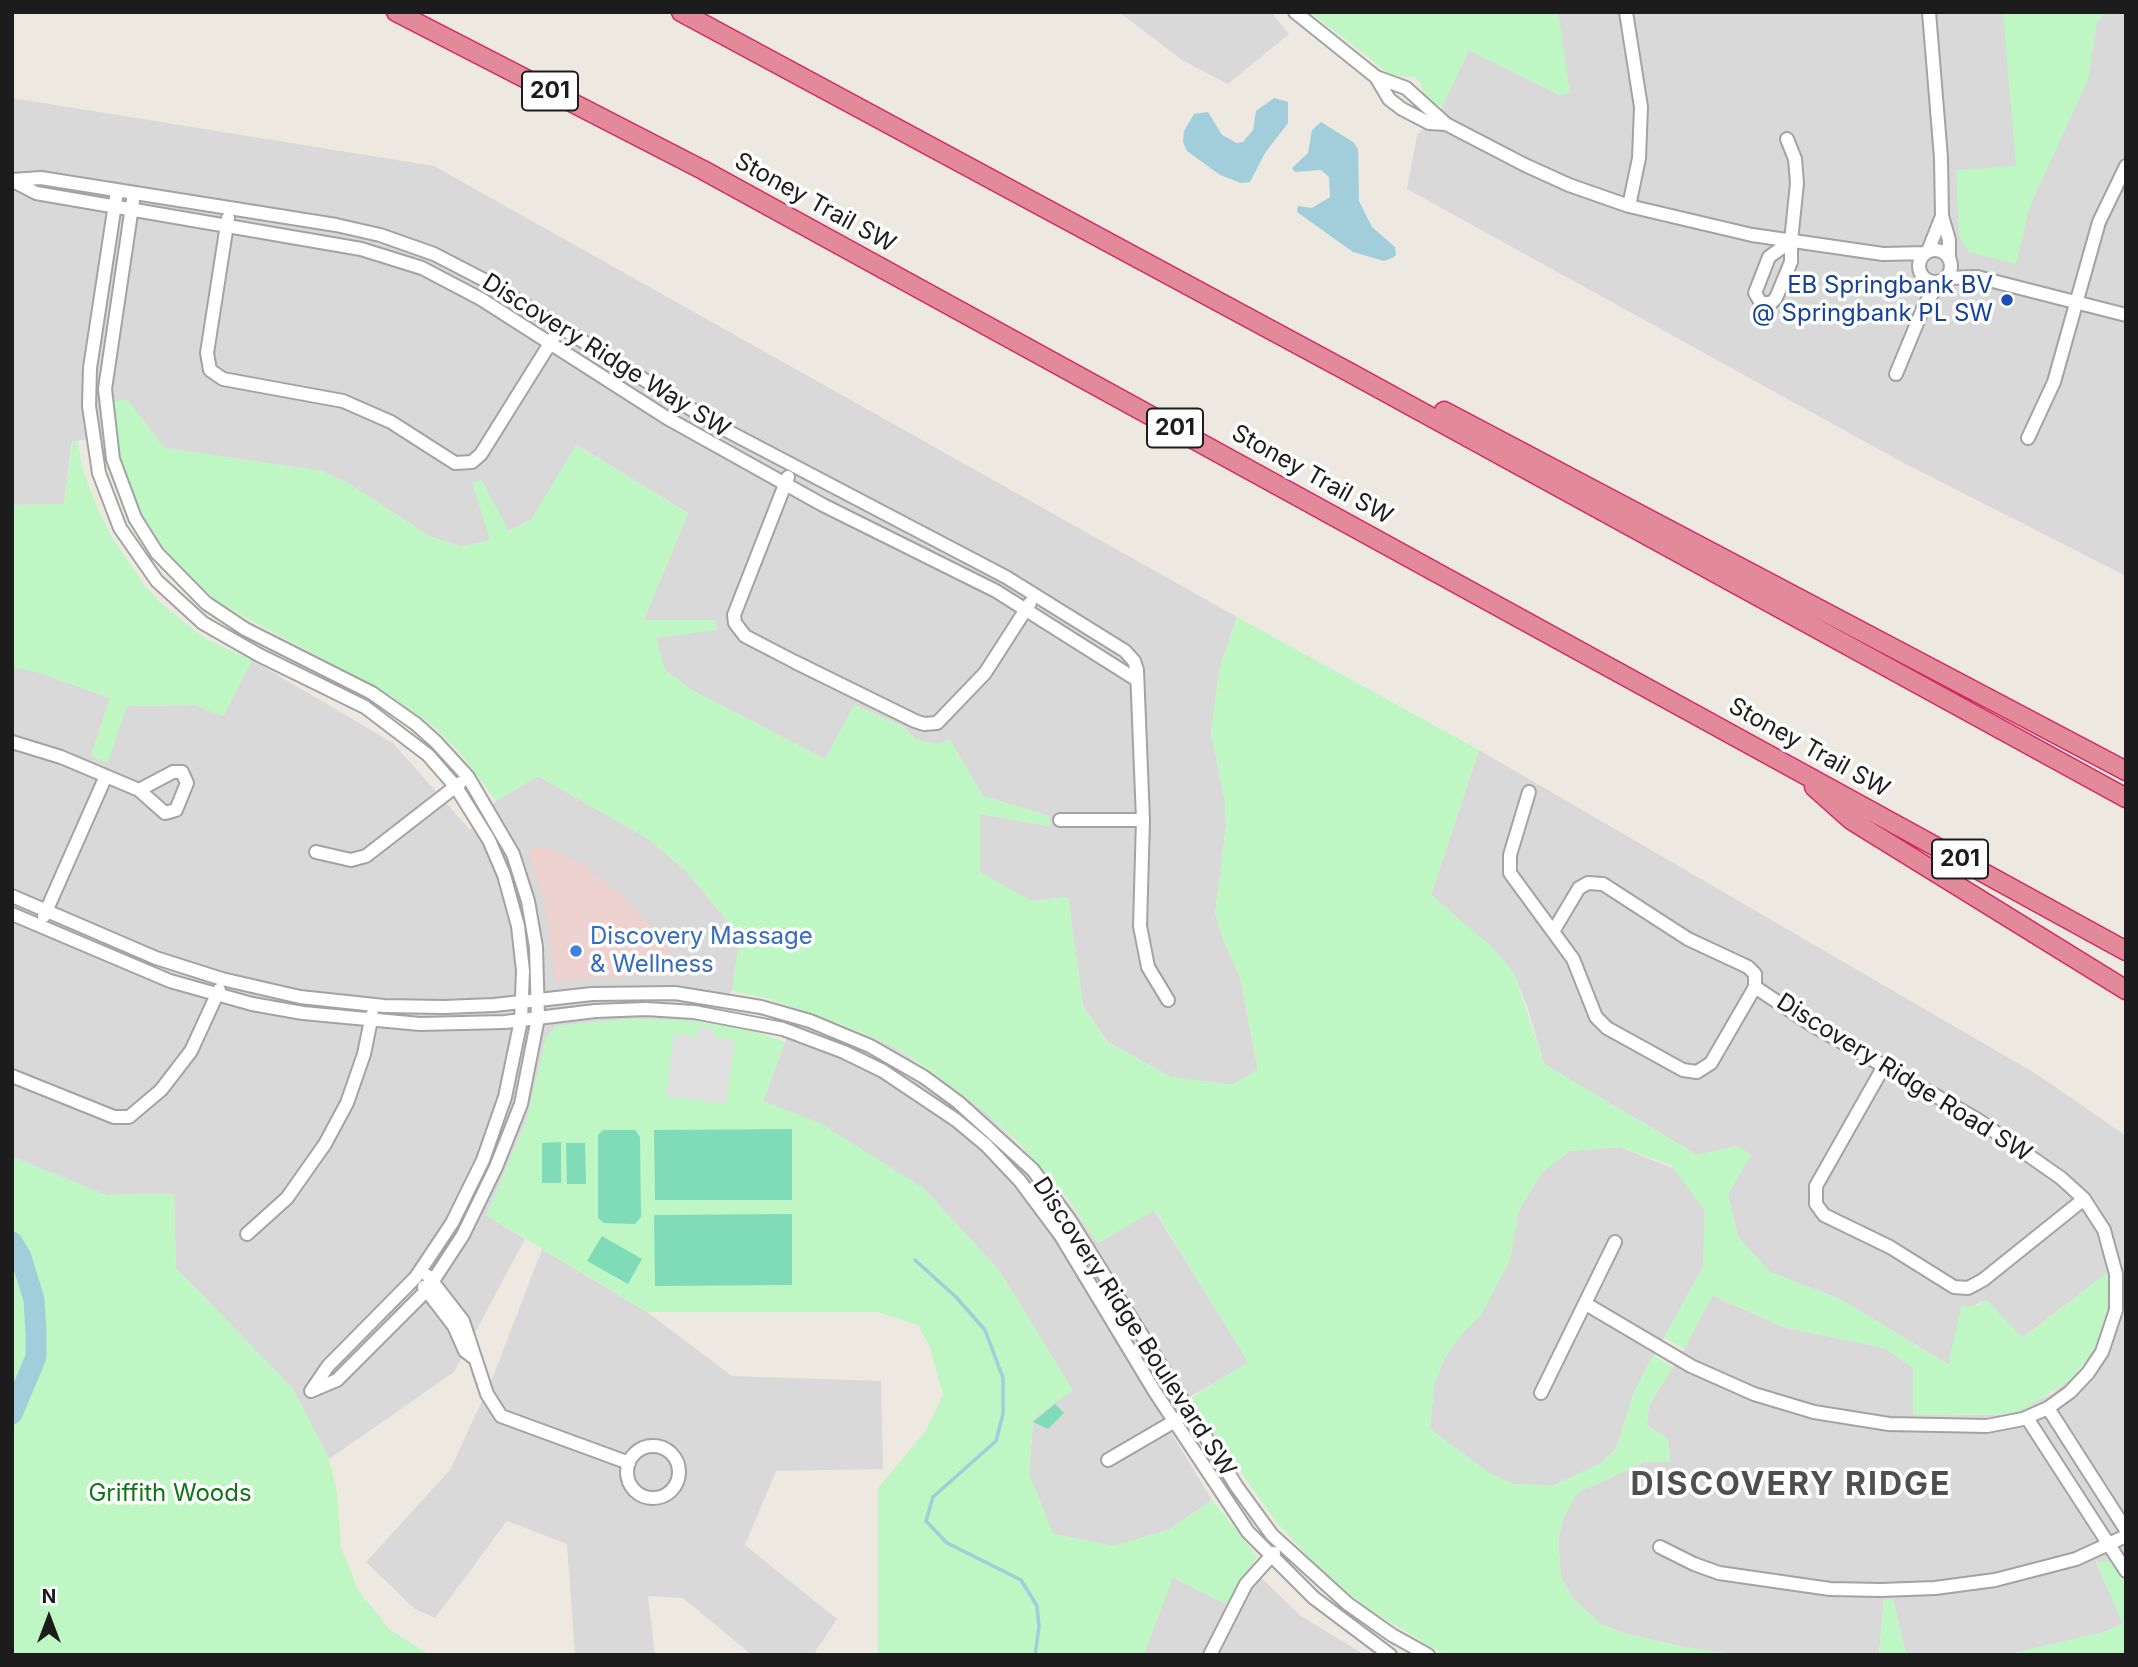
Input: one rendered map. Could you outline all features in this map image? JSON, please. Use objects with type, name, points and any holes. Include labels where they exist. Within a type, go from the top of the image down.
[{"type":"highway","name":"Stoney Trail SW","points":[[396,12],[703,170],[2126,951]]},
{"type":"highway","points":[[681,12],[1347,371],[2126,798]]},
{"type":"highway","points":[[1347,371],[1449,413],[2126,771]]},
{"type":"highway","points":[[1794,768],[1851,820],[2126,990]]},
{"type":"street","points":[[1295,12],[1376,77],[1406,88],[1446,124],[1569,185],[1629,206],[1692,223],[1791,241],[1883,254],[1941,251],[1949,260],[1977,277],[2126,315]]},
{"type":"street","points":[[1626,12],[1642,107],[1639,158],[1629,206]]},
{"type":"street","points":[[1896,374],[1925,304],[1950,272],[1949,240],[1942,216],[1941,158],[1928,12]]},
{"type":"street","points":[[1376,77],[1389,99],[1402,109],[1429,122],[1446,124]]},
{"type":"street","points":[[1787,139],[1795,159],[1797,183],[1791,262],[1776,298],[1771,303],[1761,303],[1755,293],[1769,257],[1791,241]]},
{"type":"street","points":[[2028,438],[2054,383],[2099,222],[2126,166]]},
{"type":"street","name":"Discovery Ridge Way SW","points":[[12,180],[41,178],[336,225],[404,243],[471,272],[677,402],[792,467],[1036,594],[1125,651],[1136,665],[1143,820],[1139,910],[1142,937],[1148,967],[1168,1000]]},
{"type":"street","name":"Discovery Ridge Way SW","points":[[12,180],[36,193],[333,243],[398,260],[463,289],[667,418],[785,484],[1027,609],[1136,680]]},
{"type":"street","points":[[117,191],[89,382],[92,440],[105,492],[120,528],[157,581],[204,623],[259,655],[365,707],[413,741],[456,787],[477,817],[499,861],[518,926],[521,1020],[505,1097],[483,1160],[452,1223],[418,1273],[328,1366],[311,1391],[337,1381],[430,1286],[463,1235],[496,1167],[521,1104],[538,1018],[540,1000],[533,924],[513,855],[468,777],[416,724],[372,693],[266,639],[206,603],[175,574],[145,536],[120,485],[108,433],[105,389],[134,193]]},
{"type":"street","points":[[229,208],[207,353],[210,369],[223,379],[343,401],[391,422],[455,463],[467,463],[481,454],[559,329]]},
{"type":"street","points":[[1925,304],[1920,259],[1927,252],[1942,216]]},
{"type":"street","points":[[398,260],[404,243]]},
{"type":"street","points":[[1883,254],[1932,282],[1977,277]]},
{"type":"street","points":[[667,418],[677,402]]},
{"type":"street","points":[[792,467],[734,615],[735,623],[745,636],[915,720],[924,724],[937,723],[985,673],[1036,594]]},
{"type":"street","points":[[907,547],[915,531]]},
{"type":"street","points":[[259,655],[266,639]]},
{"type":"street","points":[[365,707],[372,693]]},
{"type":"street","points":[[12,742],[61,757],[139,790]]},
{"type":"street","points":[[40,926],[106,776]]},
{"type":"street","points":[[316,852],[351,860],[366,856],[468,777]]},
{"type":"street","points":[[1530,792],[1510,855],[1510,873],[1554,930],[1573,960],[1601,1023],[1688,1072],[1701,1071],[1711,1063],[1755,986]]},
{"type":"street","points":[[1060,820],[1143,820]]},
{"type":"street","points":[[499,861],[513,855]]},
{"type":"street","name":"Discovery Ridge Road SW","points":[[1554,930],[1579,888],[1588,883],[1603,884],[1688,939],[1748,967],[1755,974],[1755,986],[1812,1025],[2004,1137],[2061,1178],[2084,1199],[2096,1215],[2110,1245],[2121,1292],[2113,1323],[2094,1366],[2070,1392],[2038,1413]]},
{"type":"street","name":"Discovery Ridge Boulevard SW","points":[[12,896],[156,958],[222,979],[300,997],[373,1005],[444,1007],[592,994],[695,995],[761,1007],[810,1021],[870,1046],[924,1077],[988,1126],[1033,1170],[1110,1282],[1237,1487],[1282,1545],[1319,1581],[1392,1636],[1429,1655]]},
{"type":"street","name":"Discovery Ridge Boulevard SW","points":[[12,914],[130,967],[218,996],[303,1013],[371,1022],[447,1024],[633,1009],[694,1012],[783,1029],[844,1052],[915,1091],[986,1145],[1020,1181],[1061,1236],[1227,1503],[1269,1556],[1329,1611],[1384,1653]]},
{"type":"street","points":[[12,1076],[114,1117],[129,1116],[145,1105],[174,1075],[205,1025],[218,996],[222,979]]},
{"type":"street","points":[[694,1012],[695,995]]},
{"type":"street","points":[[247,1234],[287,1198],[325,1144],[347,1103],[364,1054],[373,1005]]},
{"type":"street","points":[[1884,1066],[1816,1186],[1816,1204],[1824,1215],[1890,1247],[1954,1287],[1968,1288],[1983,1280],[2084,1199]]},
{"type":"street","points":[[915,1091],[924,1077]]},
{"type":"street","points":[[483,1160],[496,1167]]},
{"type":"street","points":[[1020,1181],[1033,1170]]},
{"type":"street","points":[[1541,1394],[1615,1242]]},
{"type":"street","points":[[418,1273],[463,1321],[474,1346],[473,1357],[487,1394],[501,1416],[629,1463]]},
{"type":"street","points":[[1095,1291],[1110,1282]]},
{"type":"street","points":[[1586,1304],[1721,1380],[1814,1412],[1924,1425],[1987,1426],[2038,1413]]},
{"type":"street","points":[[1108,1460],[1191,1412]]},
{"type":"street","points":[[2038,1413],[2126,1530]]},
{"type":"street","points":[[2038,1413],[2109,1546],[2126,1571]]},
{"type":"street","points":[[645,1447],[661,1447],[674,1456],[678,1479],[669,1493],[662,1497],[645,1497],[632,1487],[628,1480],[629,1463],[645,1447]]},
{"type":"street","points":[[1660,1547],[1719,1573],[1830,1588],[1881,1590],[1935,1588],[1995,1580],[2076,1559],[2126,1536]]},
{"type":"street","points":[[1210,1655],[1246,1584],[1282,1545]]},
{"type":"street","points":[[1384,1653],[1392,1636]]},
{"type":"shaded area","points":[[1119,12],[1271,12],[1289,34],[1228,84],[1182,60]]},
{"type":"shaded area","points":[[1558,12],[2126,12],[2126,576],[1900,461],[1407,189],[1417,135],[1442,107],[1469,50],[1560,95]]},
{"type":"shaded area","points":[[12,98],[434,166],[1237,617],[1220,667],[1211,732],[1225,802],[1226,827],[1215,914],[1240,977],[1258,1070],[1233,1085],[1171,1077],[1108,1042],[1083,1006],[1068,897],[1030,901],[980,872],[980,814],[1049,826],[1049,816],[983,796],[950,740],[938,744],[916,740],[902,726],[855,705],[825,759],[693,691],[665,670],[655,638],[717,629],[715,620],[643,621],[688,513],[577,445],[531,520],[508,531],[482,481],[490,540],[461,547],[429,536],[351,485],[322,471],[164,448],[128,401],[113,401],[114,437],[72,441],[64,504],[12,505]]},
{"type":"shaded area","points":[[252,660],[393,743],[470,830],[496,801],[538,776],[647,838],[686,871],[740,936],[732,991],[697,1021],[627,1019],[556,1026],[547,1037],[526,1122],[486,1215],[525,1239],[454,1372],[329,1459],[293,1389],[176,1268],[174,1194],[106,1195],[12,1157],[12,667],[38,672],[110,698],[91,756],[127,706],[195,705],[223,716]]},
{"type":"shaded area","points":[[1479,750],[2038,1075],[2126,1136],[2126,1553],[2111,1562],[2096,1563],[2124,1624],[2104,1632],[2006,1655],[1906,1655],[1893,1599],[1884,1599],[1879,1655],[1741,1655],[1684,1647],[1623,1633],[1601,1624],[1574,1600],[1561,1578],[1558,1540],[1563,1518],[1577,1493],[1644,1462],[1670,1461],[1668,1439],[1647,1425],[1649,1405],[1684,1349],[1712,1295],[1783,1327],[1885,1348],[1913,1368],[1913,1415],[2005,1414],[2052,1394],[2083,1367],[2106,1320],[2109,1272],[2022,1338],[1986,1300],[1969,1308],[1949,1365],[1842,1300],[1770,1272],[1738,1237],[1728,1194],[1750,1155],[1737,1146],[1697,1155],[1544,1064],[1514,973],[1431,895]]},
{"type":"shaded area","points":[[542,845],[579,862],[623,896],[664,942],[683,977],[651,975],[556,981],[544,901],[528,852]]},
{"type":"shaded area","points":[[803,1010],[892,1046],[956,1089],[985,1112],[1045,1171],[1098,1243],[1154,1210],[1249,1363],[1160,1414],[1212,1500],[1169,1530],[1114,1546],[1053,1534],[1029,1474],[1033,1419],[1072,1390],[999,1270],[923,1188],[763,1101],[785,1042]]},
{"type":"shaded area","points":[[699,1026],[714,1028],[713,1037],[735,1040],[726,1104],[666,1096],[674,1034],[697,1037]]},
{"type":"shaded area","points":[[1620,1147],[1677,1170],[1705,1211],[1703,1267],[1634,1392],[1616,1449],[1601,1463],[1553,1486],[1513,1484],[1489,1473],[1430,1429],[1434,1385],[1444,1359],[1460,1336],[1480,1316],[1510,1260],[1519,1210],[1542,1172],[1570,1151]]},
{"type":"shaded area","points":[[542,1249],[647,1312],[732,1376],[881,1381],[883,1469],[776,1471],[745,1545],[837,1619],[813,1655],[752,1655],[683,1598],[648,1596],[655,1655],[575,1655],[567,1544],[507,1521],[435,1618],[415,1609],[366,1562],[450,1470],[493,1377]]},
{"type":"shaded area","points":[[1251,1568],[1301,1616],[1365,1655],[1130,1655],[1165,1573],[1230,1606]]},
{"type":"green space","points":[[1310,12],[1558,12],[1570,93],[1560,95],[1469,50],[1442,107],[1426,99],[1420,82],[1414,77],[1392,76]]},
{"type":"green space","points":[[2003,12],[2108,12],[2097,22],[2088,80],[2030,206],[2016,264],[1969,252],[1959,236],[1956,170],[2016,166]]},
{"type":"green space","points":[[128,400],[164,448],[322,471],[351,485],[429,536],[461,547],[490,540],[472,483],[481,480],[509,531],[531,520],[576,445],[688,513],[644,620],[715,620],[717,630],[656,638],[665,670],[693,691],[825,759],[854,705],[902,726],[917,740],[938,744],[950,740],[983,796],[1049,816],[1050,826],[980,814],[980,872],[1030,901],[1068,897],[1083,1006],[1107,1042],[1171,1077],[1233,1085],[1258,1069],[1240,977],[1215,914],[1226,827],[1225,802],[1211,732],[1220,667],[1237,617],[1479,750],[1431,895],[1492,947],[1514,973],[1544,1064],[1697,1155],[1737,1146],[1751,1155],[1728,1194],[1738,1237],[1770,1272],[1842,1300],[1948,1365],[1961,1307],[1979,1305],[1986,1300],[2023,1338],[2109,1271],[2106,1320],[2094,1350],[2070,1380],[2024,1409],[2005,1414],[1913,1415],[1913,1368],[1885,1348],[1783,1327],[1713,1295],[1684,1349],[1664,1337],[1703,1267],[1705,1211],[1671,1165],[1620,1147],[1570,1151],[1542,1172],[1519,1210],[1510,1260],[1480,1316],[1460,1336],[1444,1359],[1434,1385],[1430,1429],[1489,1473],[1513,1484],[1553,1486],[1601,1463],[1616,1449],[1634,1392],[1653,1355],[1673,1367],[1649,1405],[1647,1425],[1668,1439],[1670,1462],[1644,1462],[1577,1493],[1563,1518],[1558,1540],[1561,1578],[1574,1600],[1601,1624],[1623,1633],[1684,1647],[1741,1655],[1446,1655],[1365,1607],[1318,1567],[1276,1522],[1214,1434],[1191,1398],[1248,1362],[1155,1210],[1098,1243],[1067,1198],[1019,1143],[985,1112],[918,1062],[892,1046],[844,1025],[769,999],[732,991],[740,936],[686,871],[647,838],[538,776],[496,801],[461,754],[434,727],[390,695],[220,604],[175,563],[141,515],[130,490],[114,437],[112,401]]},
{"type":"green space","points":[[73,441],[78,442],[82,468],[98,510],[113,539],[145,586],[164,606],[206,639],[252,660],[223,716],[195,705],[127,706],[108,763],[91,756],[110,698],[38,672],[12,667],[12,505],[64,504]]},
{"type":"green space","points":[[627,1019],[697,1021],[756,1032],[785,1042],[763,1101],[822,1124],[923,1188],[999,1270],[1073,1390],[1033,1419],[1029,1474],[1053,1534],[1114,1546],[1169,1530],[1212,1500],[1257,1556],[1230,1606],[1173,1577],[1144,1655],[878,1655],[878,1488],[925,1432],[943,1395],[930,1347],[918,1325],[878,1312],[647,1312],[486,1215],[526,1122],[546,1037],[556,1026]]},
{"type":"green space","points":[[792,1129],[792,1200],[655,1200],[654,1130]]},
{"type":"green space","points":[[603,1130],[635,1130],[640,1137],[641,1217],[635,1224],[604,1223],[598,1218],[598,1135]]},
{"type":"green space","points":[[561,1142],[561,1183],[542,1183],[542,1143]]},
{"type":"green space","points":[[566,1143],[585,1143],[586,1184],[567,1184]]},
{"type":"green space","name":"Griffith Woods","points":[[12,1157],[106,1195],[174,1194],[176,1268],[293,1389],[329,1459],[337,1493],[341,1547],[358,1590],[389,1629],[430,1655],[12,1655]]},
{"type":"green space","points":[[792,1214],[792,1285],[655,1286],[654,1215]]},
{"type":"green space","points":[[602,1236],[642,1259],[628,1284],[587,1261]]},
{"type":"green space","points":[[1055,1404],[1064,1413],[1048,1429],[1033,1422]]},
{"type":"green space","points":[[2096,1562],[2111,1562],[2126,1584],[2126,1655],[2006,1655],[2104,1632],[2123,1624]]},
{"type":"green space","points":[[1884,1599],[1893,1599],[1906,1655],[1879,1655]]},
{"type":"water","points":[[1274,98],[1288,102],[1288,123],[1265,153],[1250,182],[1241,183],[1220,175],[1187,151],[1183,142],[1184,131],[1194,114],[1208,112],[1222,135],[1237,143],[1243,142],[1253,130],[1256,111]]},
{"type":"water","points":[[1321,122],[1353,142],[1358,149],[1359,201],[1372,227],[1395,247],[1396,255],[1392,258],[1384,261],[1353,252],[1297,212],[1298,206],[1312,208],[1330,197],[1329,177],[1321,170],[1295,172],[1292,168],[1308,153],[1312,130]]},
{"type":"waterway","points":[[12,1242],[21,1257],[34,1300],[36,1332],[36,1357],[12,1414]]},
{"type":"waterway","points":[[915,1260],[956,1297],[985,1330],[1003,1378],[1003,1414],[996,1441],[933,1497],[926,1521],[947,1543],[1021,1580],[1037,1606],[1039,1627],[1035,1655]]},
{"type":"place","name":"EB Springbank BV @ Springbank PL SW","points":[[2007,300]]},
{"type":"place","name":"Discovery Massage & Wellness","points":[[576,951]]},
{"type":"district","name":"DISCOVERY RIDGE","points":[[1791,1485]]}]
